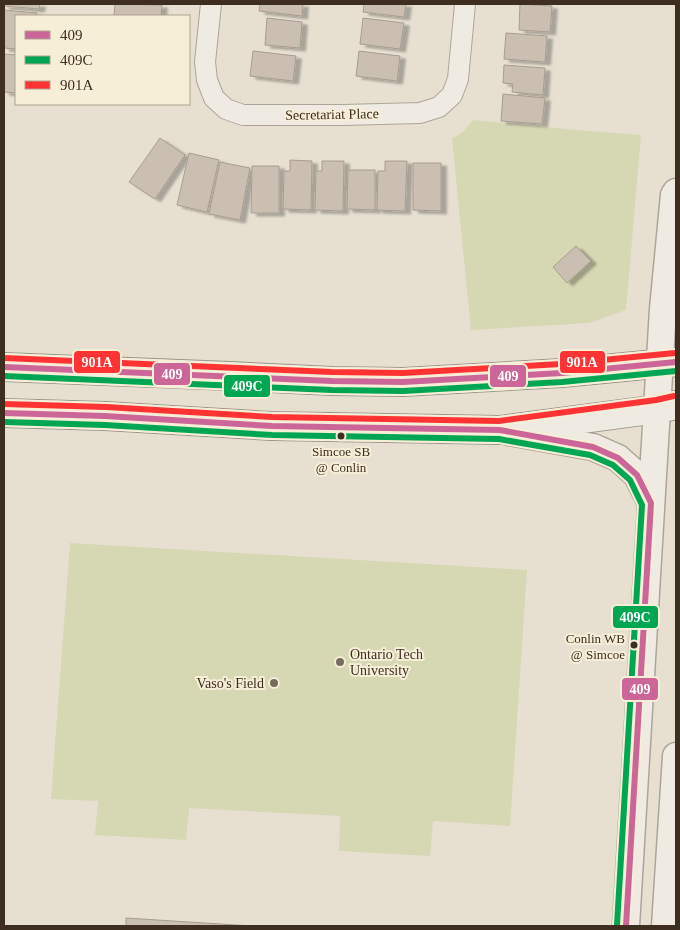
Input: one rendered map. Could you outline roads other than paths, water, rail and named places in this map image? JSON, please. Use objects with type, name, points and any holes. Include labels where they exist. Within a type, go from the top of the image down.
[{"type":"main road","points":[[4,368],[403,382],[562,373],[668,362]]},
{"type":"main road","points":[[4,413],[105,416],[272,426],[500,430],[667,407]]},
{"type":"street","name":"Secretariat Place","points":[[211,4],[206,62],[207,80],[214,98],[226,109],[243,115],[420,113],[439,107],[452,95],[458,79],[465,4]]},
{"type":"street","points":[[626,926],[651,503],[667,407],[668,362],[663,309],[674,195],[676,192]]},
{"type":"street","points":[[500,430],[593,447],[618,458],[636,475],[651,503]]},
{"type":"street","points":[[664,926],[676,756]]},
{"type":"place","name":"Simcoe SB @ Conlin","points":[[341,436]]},
{"type":"place","name":"Conlin WB @ Simcoe","points":[[634,645]]},
{"type":"place","name":"Ontario Tech University","points":[[340,662]]},
{"type":"place","name":"Vaso's Field","points":[[274,683]]}]
